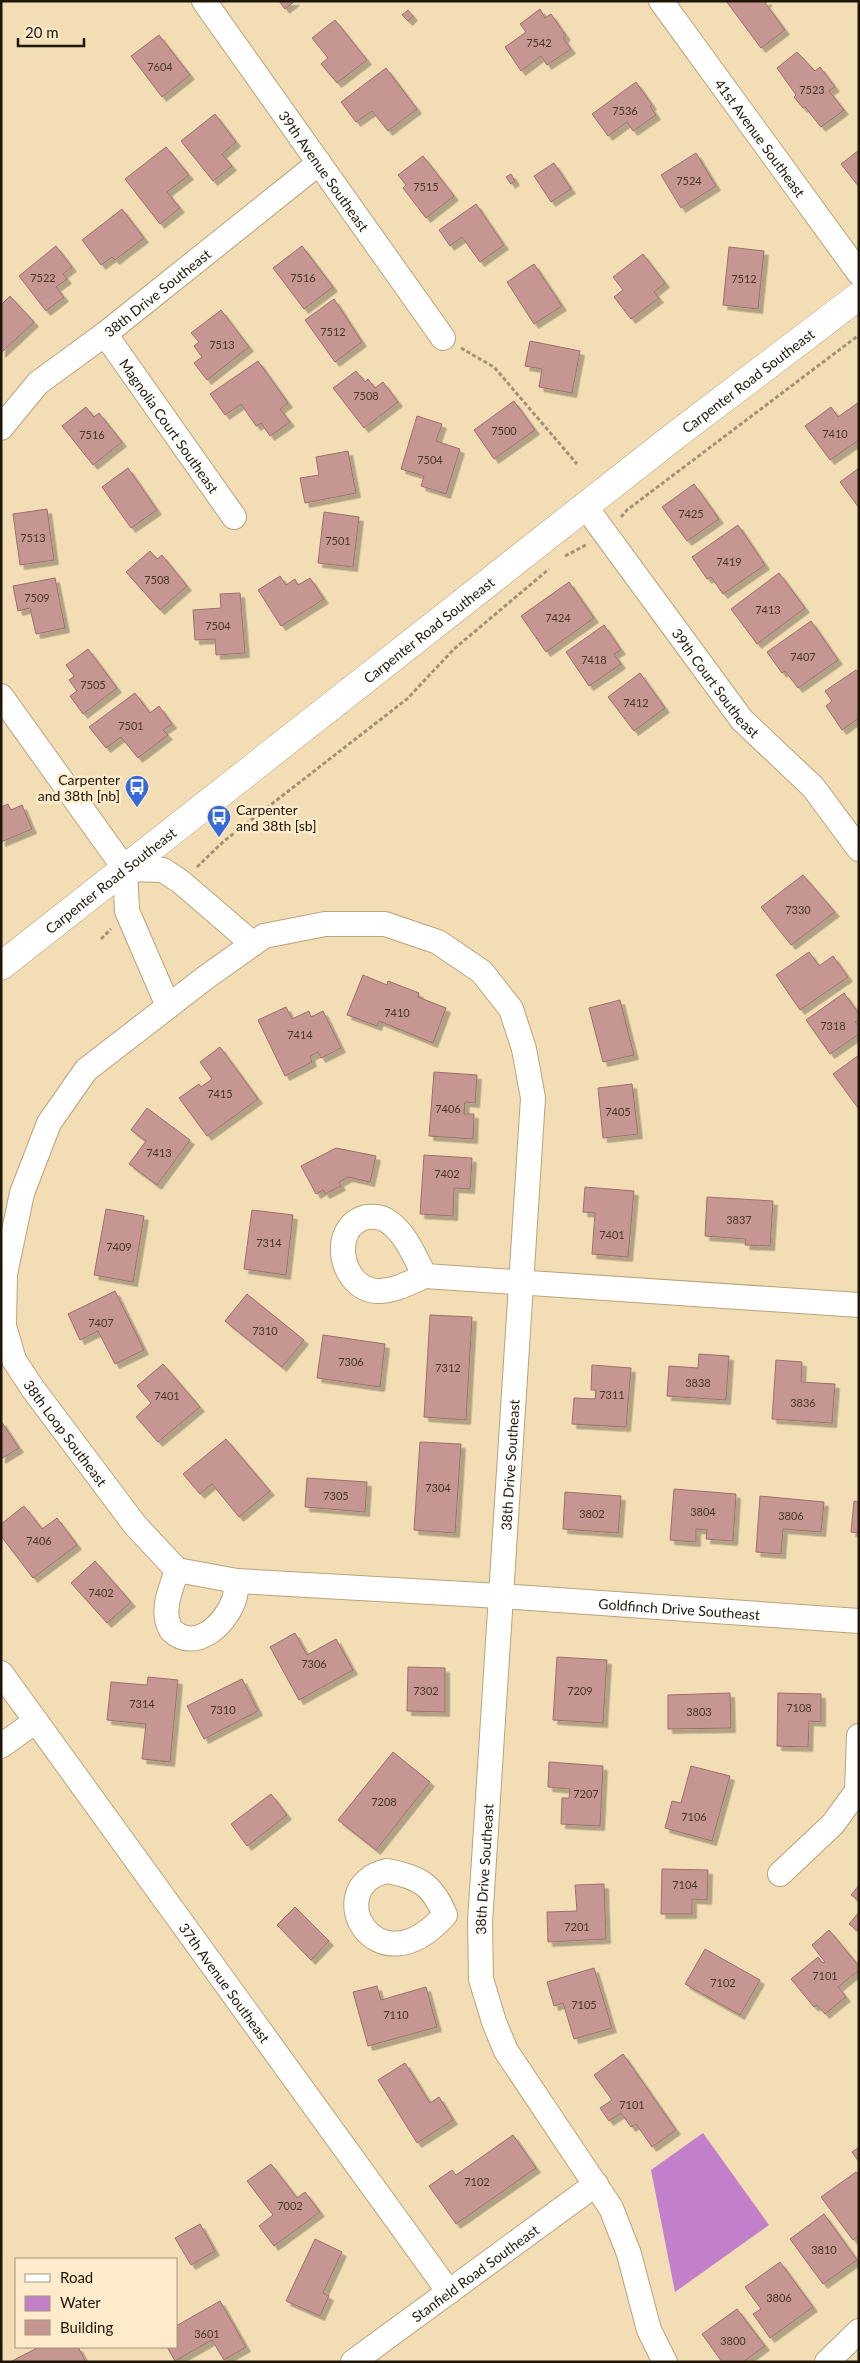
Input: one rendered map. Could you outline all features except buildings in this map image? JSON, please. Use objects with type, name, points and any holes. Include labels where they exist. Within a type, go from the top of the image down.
[{"type":"street","name":"39th Avenue Southeast","points":[[204,1],[443,338]]},
{"type":"street","name":"41st Avenue Southeast","points":[[661,1],[859,273]]},
{"type":"street","name":"38th Drive Southeast","points":[[1,428],[38,383],[105,334],[319,163]]},
{"type":"street","name":"Carpenter Road Southeast","points":[[1,966],[585,506],[859,296]]},
{"type":"street","name":"Magnolia Court Southeast","points":[[105,334],[234,517]]},
{"type":"street","name":"39th Court Southeast","points":[[585,506],[742,720],[813,787],[859,849]]},
{"type":"street","points":[[1,696],[10,728],[125,870],[127,911],[168,1006]]},
{"type":"street","points":[[125,870],[163,870],[181,882],[253,944]]},
{"type":"street","name":"38th Drive Southeast","points":[[168,1006],[264,936],[325,924],[385,924],[438,942],[482,972],[511,1009],[524,1049],[533,1098],[480,1922],[481,1979],[494,2022],[506,2051],[611,2208],[621,2231],[647,2324],[666,2362]]},
{"type":"street","name":"38th Loop Southeast","points":[[168,1006],[86,1070],[49,1123],[22,1193],[8,1215],[3,1273],[4,1326],[14,1360],[33,1389],[135,1525],[177,1570]]},
{"type":"street","points":[[425,1276],[859,1305]]},
{"type":"street","points":[[237,1580],[234,1600],[225,1617],[215,1628],[203,1636],[184,1638],[171,1630],[166,1615],[169,1594],[177,1570],[237,1580],[500,1596]]},
{"type":"street","name":"Goldfinch Drive Southeast","points":[[500,1596],[859,1621]]},
{"type":"street","name":"37th Avenue Southeast","points":[[1,1673],[449,2292]]},
{"type":"street","points":[[1,1746],[36,1721]]},
{"type":"street","points":[[780,1874],[833,1824],[857,1791],[859,1736]]},
{"type":"street","points":[[445,1915],[480,1922]]},
{"type":"street","name":"Stanfield Road Southeast","points":[[353,2362],[596,2184]]},
{"type":"street","points":[[827,2362],[859,2331]]},
{"type":"path","points":[[557,562],[565,556],[607,536],[627,510],[859,335]]},
{"type":"path","points":[[443,338],[494,367],[577,464]]},
{"type":"path","points":[[195,869],[224,841],[407,699],[454,649],[550,568]]},
{"type":"water","points":[[703,2133],[769,2225],[675,2292],[651,2170]]},
{"type":"place","name":"Carpenter and 38th [nb]","points":[[137,808]]},
{"type":"place","name":"Carpenter and 38th [sb]","points":[[219,838]]}]
